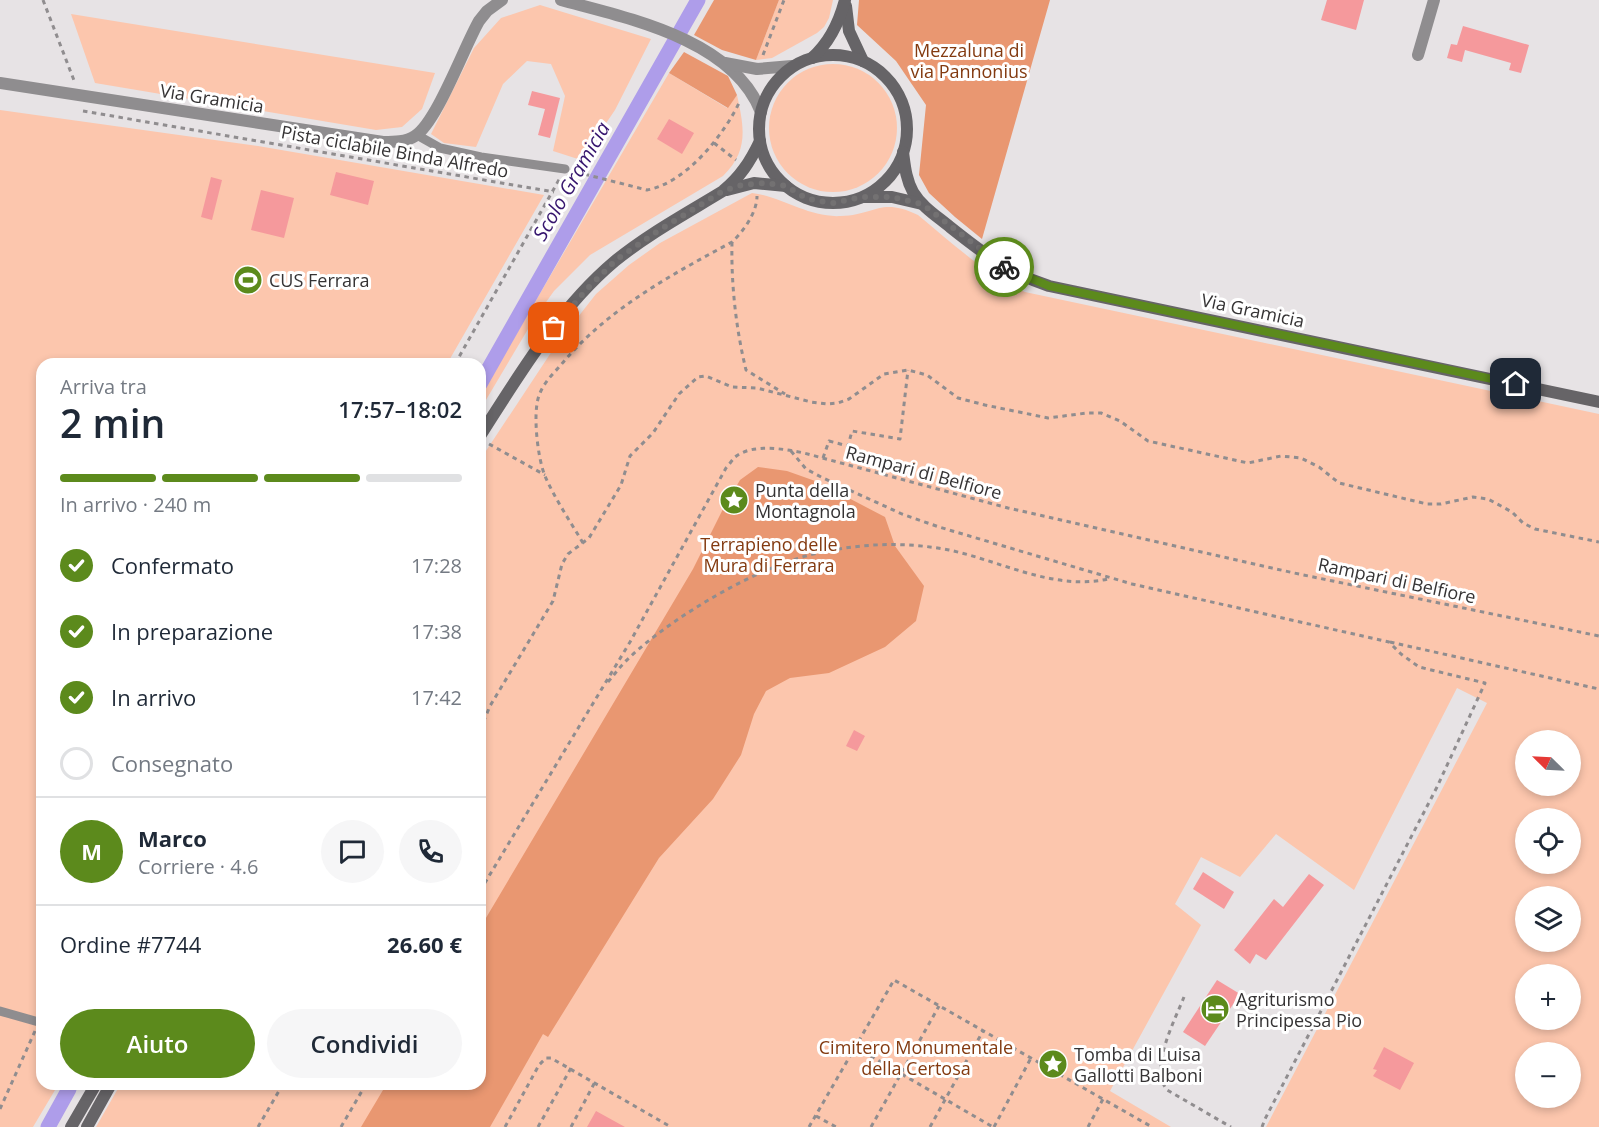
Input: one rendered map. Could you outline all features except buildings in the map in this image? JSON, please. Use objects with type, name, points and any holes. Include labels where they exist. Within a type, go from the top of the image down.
[{"type":"main road","points":[[812,57],[822,49],[836,28],[846,0]]},
{"type":"main road","points":[[846,0],[849,31],[864,61]]},
{"type":"main road","name":"Via Gramicia","points":[[861,197],[888,178],[903,152],[907,132],[900,96],[888,79],[864,61],[844,55],[830,54],[812,57],[792,66],[780,76],[772,86],[760,112],[760,141],[772,172],[786,186],[806,198],[818,201],[833,203],[861,197],[892,197],[922,204]]},
{"type":"main road","points":[[486,428],[544,340],[601,273],[658,231],[723,191],[745,169],[760,141]]},
{"type":"main road","name":"Via Gramicia","points":[[903,152],[907,180],[922,204],[1003,267],[1049,286],[1599,402]]},
{"type":"main road","points":[[723,191],[754,183],[786,186]]},
{"type":"main road","points":[[71,1127],[93,1090]]},
{"type":"main road","points":[[87,1127],[108,1090]]},
{"type":"street","points":[[417,135],[437,107],[479,21],[487,11],[502,0]]},
{"type":"street","name":"Via Gramicia","points":[[561,0],[661,29],[686,41],[725,63],[747,85],[755,97],[760,112]]},
{"type":"street","points":[[1418,55],[1434,0]]},
{"type":"street","name":"Via Gramicia","points":[[725,63],[757,69],[792,66]]},
{"type":"street","name":"Via Gramicia","points":[[0,83],[383,142],[409,140],[417,135]]},
{"type":"lane","points":[[417,135],[440,148],[481,157],[565,169]]},
{"type":"lane","points":[[0,1011],[36,1022]]},
{"type":"path","name":"Pista ciclabile Binda Alfredo","points":[[43,0],[80,96],[80,110],[554,192],[458,358]]},
{"type":"path","points":[[577,172],[647,190],[658,188],[681,174],[714,143]]},
{"type":"path","points":[[583,543],[545,476],[540,455],[536,406],[539,393],[545,382],[589,334],[628,302],[732,242],[744,229],[757,202],[757,195]]},
{"type":"path","points":[[732,242],[739,341],[746,370],[788,396]]},
{"type":"path","points":[[823,458],[829,441],[848,446],[852,431],[900,439],[908,370]]},
{"type":"path","points":[[486,716],[553,602],[562,564],[568,554],[588,538],[621,485],[630,456],[645,443],[679,394],[698,377],[706,376],[732,387],[757,388],[812,402],[838,403],[849,399],[884,374],[908,370],[927,375],[958,398],[985,405],[1048,418],[1101,413],[1120,421],[1148,441],[1248,463],[1281,456],[1300,458],[1319,467],[1339,483],[1427,504],[1441,504],[1473,497],[1488,499],[1512,512],[1523,523],[1534,529],[1599,542]]},
{"type":"path","points":[[486,441],[545,476]]},
{"type":"path","name":"Rampari di Belfiore","points":[[486,881],[630,642],[726,468],[736,456],[748,451],[769,448],[791,451],[1019,511],[1294,573],[1599,636]]},
{"type":"path","points":[[791,451],[814,473],[902,513],[1110,578],[1599,688]]},
{"type":"path","points":[[601,690],[627,659],[654,636],[729,588],[774,567],[821,552],[875,545],[914,545],[951,551],[1074,583],[1110,578]]},
{"type":"path","points":[[1262,1127],[1264,1119],[1437,787],[1485,683],[1419,667],[1389,642]]},
{"type":"path","points":[[809,1127],[894,980],[1152,1127]]},
{"type":"path","points":[[1184,997],[1162,1058],[1160,1069],[1162,1083],[1167,1090],[1231,1127]]},
{"type":"path","points":[[871,1127],[939,1006]]},
{"type":"path","points":[[930,1127],[983,1031]]},
{"type":"path","points":[[0,1109],[36,1032]]},
{"type":"path","points":[[855,1047],[993,1127],[1030,1058]]},
{"type":"path","points":[[506,1127],[542,1061],[546,1058],[551,1058],[571,1068],[671,1127]]},
{"type":"path","points":[[538,1127],[571,1068]]},
{"type":"path","points":[[571,1127],[595,1082]]},
{"type":"path","points":[[258,1127],[280,1090]]},
{"type":"path","points":[[341,1127],[363,1090]]},
{"type":"path","points":[[1088,1127],[1103,1099]]},
{"type":"path","points":[[816,1115],[836,1127]]},
{"type":"green space","points":[[714,0],[779,0],[756,60],[722,50],[694,35]]},
{"type":"green space","points":[[779,0],[833,0],[829,18],[817,33],[772,58],[756,60]]},
{"type":"green space","name":"Mezzaluna di via Pannonius","points":[[859,0],[1050,0],[982,239],[929,193],[919,175],[926,105],[896,61],[857,25]]},
{"type":"green space","points":[[540,5],[651,39],[615,110],[581,160],[553,151],[565,96],[551,64],[527,61],[503,84],[476,147],[444,143],[431,134],[474,48],[501,18]]},
{"type":"green space","points":[[71,14],[435,73],[422,109],[402,127],[376,130],[95,83]]},
{"type":"green space","points":[[684,52],[728,76],[737,95],[728,108],[669,73]]},
{"type":"green space","points":[[833,64],[857,69],[878,83],[892,104],[897,128],[892,152],[878,173],[857,187],[833,192],[809,187],[788,173],[774,152],[769,128],[774,104],[788,83],[809,69]]},
{"type":"green space","points":[[669,73],[727,108],[737,95],[743,128],[741,148],[731,167],[723,176],[590,255],[554,291],[534,319],[486,400],[486,386]]},
{"type":"green space","name":"CUS Ferrara","points":[[0,110],[258,146],[544,195],[450,358],[36,358],[36,1090],[55,1090],[33,1127],[0,1127]]},
{"type":"green space","points":[[752,193],[829,216],[853,215],[878,208],[895,207],[918,215],[983,267],[1025,292],[1599,414],[1599,1127],[1266,1127],[1487,703],[1457,688],[1354,890],[1276,834],[1240,877],[1201,857],[1175,904],[1201,925],[1110,1091],[1171,1127],[96,1127],[117,1090],[486,1090],[486,451],[556,345],[596,294],[629,265],[660,243]]},
{"type":"green space","name":"Terrapieno delle Mura di Ferrara","points":[[758,467],[787,471],[818,482],[885,517],[895,546],[924,586],[916,621],[885,647],[829,673],[790,678],[766,691],[754,714],[741,755],[713,799],[659,858],[548,1037],[543,1034],[490,1127],[361,1127],[383,1090],[486,1090],[486,918],[693,569],[740,480]]},
{"type":"waterway","name":"Scolo Gramicia","points":[[486,373],[698,0]]},
{"type":"waterway","name":"Scolo Gramicia","points":[[48,1127],[68,1090]]},
{"type":"way so far","points":[[554,328],[601,273],[635,246],[723,191],[754,183],[786,186],[806,198],[833,203],[861,197],[892,197],[922,204],[1004,267]]},
{"type":"place","name":"CUS Ferrara","points":[[248,280]]},
{"type":"place","name":"Punta della Montagnola","points":[[734,500]]},
{"type":"place","name":"Agriturismo Principessa Pio","points":[[1215,1009]]},
{"type":"place","name":"Tomba di Luisa Gallotti Balboni","points":[[1053,1064]]},
{"type":"route","points":[[1004,267],[1049,286],[1516,384]]},
{"type":"park label","name":"Cimitero Monumentale della Certosa","points":[[916,1057]]}]
